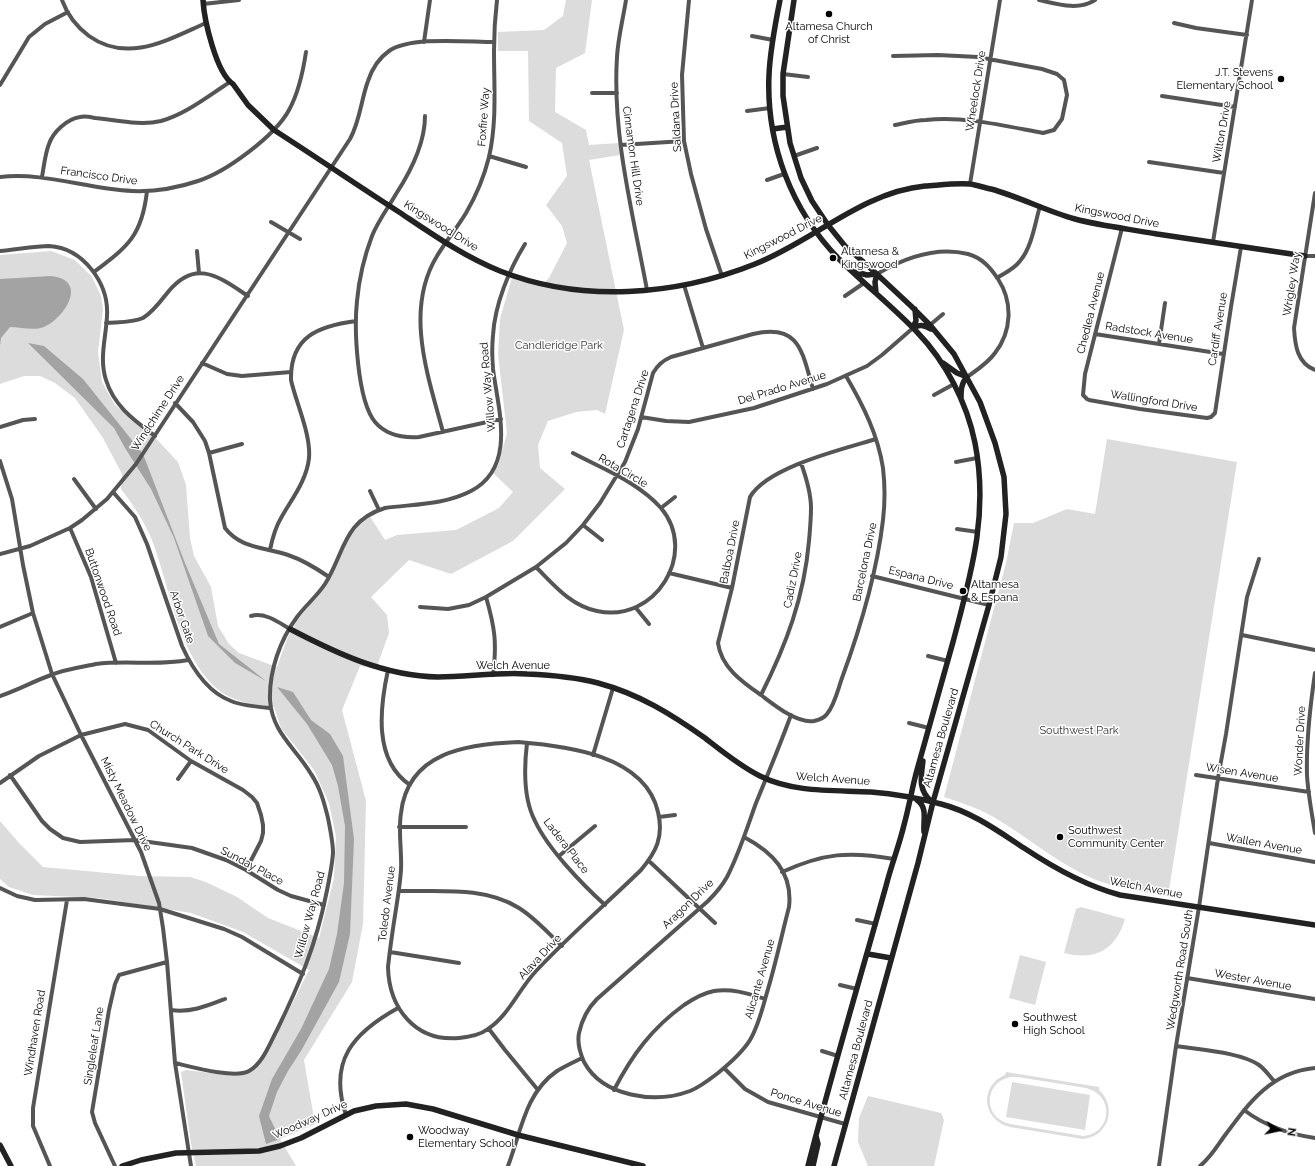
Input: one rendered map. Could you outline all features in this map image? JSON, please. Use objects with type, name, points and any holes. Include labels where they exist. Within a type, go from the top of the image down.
[{"type":"street","points":[[62,0],[68,12],[80,28],[98,43],[118,49],[137,48],[157,44],[206,22]]},
{"type":"street","points":[[203,2],[239,0]]},
{"type":"street","points":[[424,42],[430,0]]},
{"type":"street","name":"Foxfire Way","points":[[443,432],[422,344],[420,313],[427,276],[433,263],[465,214],[476,193],[489,156],[494,130],[495,113],[494,42],[497,0]]},
{"type":"street","name":"Cinnamon Hill Drive","points":[[626,0],[617,57],[617,110],[632,216],[647,290]]},
{"type":"street","name":"Saldana Drive","points":[[689,0],[682,75],[684,142],[704,223],[722,276]]},
{"type":"street","name":"Altamesa Boulevard","points":[[780,0],[773,40],[769,77],[770,108],[775,143],[784,174],[803,214],[835,255],[913,328],[941,362],[954,384],[971,428],[977,458],[980,485],[978,532],[974,559],[965,598],[868,954],[820,1117],[808,1166]]},
{"type":"street","name":"Altamesa Boulevard","points":[[794,0],[783,74],[783,96],[790,144],[801,178],[812,201],[828,225],[845,246],[915,309],[954,354],[980,402],[991,429],[1002,469],[1006,514],[1002,557],[933,802],[924,840],[834,1166]]},
{"type":"street","name":"Wheelock Drive","points":[[970,184],[1000,0]]},
{"type":"street","points":[[1039,0],[1078,6],[1095,0]]},
{"type":"street","name":"Wilton Drive","points":[[1213,242],[1252,0]]},
{"type":"street","name":"Kingswood Drive","points":[[203,2],[206,22],[219,64],[230,82],[252,110],[274,130],[459,252],[510,274],[537,283],[576,290],[610,291],[647,290],[709,280],[757,264],[859,208],[899,191],[921,187],[970,184],[1013,195],[1076,220],[1241,247],[1305,256],[1315,256]]},
{"type":"street","points":[[0,85],[29,37],[45,24],[68,12]]},
{"type":"street","points":[[1174,23],[1196,28],[1247,35]]},
{"type":"street","points":[[752,36],[773,40]]},
{"type":"street","name":"Windchime Drive","points":[[0,554],[30,546],[70,528],[96,509],[113,492],[136,464],[175,403],[248,296],[354,132],[367,82],[377,63],[390,51],[409,44],[424,42],[494,42]]},
{"type":"street","name":"Francisco Drive","points":[[0,177],[42,177],[113,189],[147,191],[199,181],[213,175],[249,152],[281,122],[297,94],[306,52]]},
{"type":"street","points":[[893,56],[938,55],[991,58],[1042,69],[1057,74],[1064,80],[1067,95],[1064,112],[1059,125],[1054,130],[1049,132],[1043,133],[955,119],[926,120],[895,126]]},
{"type":"street","points":[[783,74],[808,77]]},
{"type":"street","points":[[42,177],[48,144],[53,135],[70,121],[80,116],[138,123],[162,121],[188,109],[230,82]]},
{"type":"street","points":[[592,94],[617,92]]},
{"type":"street","points":[[1162,96],[1235,107]]},
{"type":"street","points":[[747,111],[770,108]]},
{"type":"street","points":[[425,116],[424,132],[412,166],[378,223],[366,254],[357,301],[356,321],[361,386],[370,413],[375,422],[384,429],[398,436],[419,438],[501,419]]},
{"type":"street","points":[[773,129],[787,127]]},
{"type":"street","points":[[621,145],[684,142]]},
{"type":"street","points":[[794,156],[817,148]]},
{"type":"street","points":[[489,156],[526,167]]},
{"type":"street","points":[[1149,162],[1224,173]]},
{"type":"street","points":[[767,180],[784,174]]},
{"type":"street","points":[[94,272],[131,241],[140,225],[146,205],[147,191]]},
{"type":"street","name":"Wrigley Way","points":[[1315,193],[1294,328],[1295,340],[1300,357],[1304,363],[1315,370]]},
{"type":"street","points":[[997,278],[1012,269],[1020,261],[1030,240],[1040,206]]},
{"type":"street","points":[[271,222],[300,239]]},
{"type":"street","name":"Chedlea Avenue","points":[[1090,400],[1084,395],[1083,390],[1085,374],[1122,228]]},
{"type":"street","name":"Willow Way Road","points":[[175,1063],[219,1072],[238,1073],[252,1070],[264,1054],[292,1000],[314,944],[324,905],[333,851],[328,818],[323,800],[311,774],[283,738],[274,721],[270,698],[277,654],[297,617],[325,584],[345,541],[352,530],[363,519],[379,510],[453,499],[480,485],[488,476],[498,457],[502,428],[493,368],[493,334],[500,301],[510,274],[525,244]]},
{"type":"street","points":[[0,251],[48,246],[63,249],[75,255],[94,272],[106,297],[106,323],[102,357],[110,391],[123,410],[132,419],[155,436]]},
{"type":"street","name":"Cardiff Avenue","points":[[1214,414],[1241,247]]},
{"type":"street","points":[[197,251],[199,273]]},
{"type":"street","points":[[851,271],[867,275],[877,274],[891,266],[918,255],[938,252],[969,254],[982,260],[990,267],[1006,294],[1008,303],[1008,320],[1000,346],[982,367],[964,380],[961,389],[961,400]]},
{"type":"street","points":[[106,323],[136,320],[143,317],[156,306],[174,285],[189,275],[199,273],[210,274],[221,278],[248,296]]},
{"type":"street","points":[[876,294],[875,282],[877,274]]},
{"type":"street","points":[[845,296],[864,283]]},
{"type":"street","points":[[684,285],[703,348]]},
{"type":"street","points":[[1159,344],[1165,303]]},
{"type":"street","points":[[913,328],[916,321],[915,309]]},
{"type":"street","points":[[930,325],[943,314]]},
{"type":"street","points":[[270,550],[276,529],[306,471],[309,458],[307,437],[294,391],[291,372],[296,352],[299,345],[323,327],[356,321]]},
{"type":"street","points":[[913,328],[917,325],[921,325],[936,333]]},
{"type":"street","name":"Del Prado Avenue","points":[[641,417],[666,421],[689,422],[754,408],[814,389],[867,366],[913,328]]},
{"type":"street","name":"Cartagena Drive","points":[[420,608],[448,609],[469,605],[486,597],[536,567],[566,543],[583,525],[600,503],[625,462],[638,429],[650,381],[658,366],[663,361],[671,357],[766,331],[782,333],[793,339],[798,345],[814,389]]},
{"type":"street","name":"Radstock Avenue","points":[[1095,334],[1224,354]]},
{"type":"street","points":[[941,362],[957,373],[967,377]]},
{"type":"street","points":[[202,363],[227,374],[242,376],[291,372]]},
{"type":"street","name":"Barcelona Drive","points":[[791,715],[801,720],[812,722],[822,718],[830,709],[847,665],[864,607],[872,576],[883,518],[884,481],[876,439],[860,399],[846,376]]},
{"type":"street","points":[[934,395],[954,384]]},
{"type":"street","name":"Wallingford Drive","points":[[1090,400],[1140,409],[1207,418],[1210,418],[1214,414]]},
{"type":"street","points":[[175,403],[193,422],[205,441],[210,453],[225,528],[231,536],[239,542],[303,561],[329,577]]},
{"type":"street","points":[[0,427],[24,420],[35,419]]},
{"type":"street","name":"Balboa Drive","points":[[791,715],[742,682],[726,664],[718,648],[732,588],[750,497],[757,487],[788,468],[876,439]]},
{"type":"street","points":[[210,453],[242,444]]},
{"type":"street","name":"Rota Circle","points":[[536,567],[564,595],[580,605],[596,611],[613,613],[636,608],[653,596],[669,573],[673,563],[674,537],[671,524],[655,501],[616,476],[573,453]]},
{"type":"street","points":[[956,462],[977,458]]},
{"type":"street","name":"Misty Meadow Drive","points":[[0,461],[12,499],[33,613],[52,674],[81,735],[135,840],[146,866],[160,909],[167,962],[175,1063],[191,1166]]},
{"type":"street","name":"Cadiz Drive","points":[[761,695],[781,653],[793,622],[804,575],[808,549],[811,507],[806,475],[801,463]]},
{"type":"street","points":[[74,479],[96,509]]},
{"type":"street","points":[[370,491],[379,510]]},
{"type":"street","name":"Arbor Gate","points":[[113,492],[135,517],[147,544],[182,646],[188,660],[198,675],[218,694],[231,701],[243,705],[271,708]]},
{"type":"street","points":[[661,508],[675,497]]},
{"type":"street","points":[[583,525],[602,540]]},
{"type":"street","name":"Buttonwood Road","points":[[70,528],[90,577],[116,663]]},
{"type":"street","points":[[957,529],[978,532]]},
{"type":"street","name":"Wedgworth Road South","points":[[1159,1166],[1176,1046],[1247,597],[1259,559]]},
{"type":"street","points":[[669,573],[732,588]]},
{"type":"street","name":"Espana Drive","points":[[872,576],[989,605]]},
{"type":"street","points":[[486,597],[493,622],[495,637],[493,675]]},
{"type":"street","points":[[636,608],[649,624]]},
{"type":"street","points":[[0,627],[33,613]]},
{"type":"street","points":[[251,616],[261,615],[268,617],[290,628]]},
{"type":"street","name":"Welch Avenue","points":[[290,628],[346,656],[373,667],[401,673],[437,677],[526,674],[562,676],[597,683],[644,699],[673,716],[740,765],[766,779],[792,787],[872,792],[911,797],[960,810],[1003,833],[1024,849],[1069,875],[1091,885],[1120,895],[1315,925]]},
{"type":"street","points":[[1242,635],[1315,650]]},
{"type":"street","points":[[928,656],[948,661]]},
{"type":"street","points":[[0,696],[52,674],[91,665],[116,663],[162,664],[188,660]]},
{"type":"street","points":[[388,670],[382,708],[385,750],[388,761],[394,770],[403,780],[410,784]]},
{"type":"street","name":"Wonder Drive","points":[[1315,673],[1309,713],[1307,746],[1308,792],[1315,833]]},
{"type":"street","points":[[593,754],[613,688]]},
{"type":"street","name":"Aragon Drive","points":[[582,1058],[578,1038],[581,1022],[590,1006],[700,908],[719,889],[726,878],[744,837],[791,715]]},
{"type":"street","name":"Altamesa Boulevard","points":[[909,723],[929,728]]},
{"type":"street","name":"Church Park Drive","points":[[0,783],[39,756],[81,735],[125,724],[148,730],[191,761],[243,790],[257,803],[262,815],[263,833],[261,841],[246,870]]},
{"type":"street","name":"Toledo Avenue","points":[[398,1008],[388,979],[390,952],[400,891],[401,869],[399,827],[401,810],[406,791],[412,779],[434,759],[461,748],[505,743],[527,743],[567,748],[593,754]]},
{"type":"street","name":"Ladera Place","points":[[527,743],[525,772],[528,803],[534,820],[541,833],[559,856],[589,891],[605,905]]},
{"type":"street","points":[[924,749],[920,778],[922,789],[927,797],[933,802]]},
{"type":"street","name":"Alava Drive","points":[[398,1008],[416,1027],[424,1032],[436,1036],[446,1038],[466,1037],[477,1035],[489,1029],[500,1020],[535,972],[649,861],[655,853],[661,827],[656,803],[651,793],[646,785],[637,776],[614,762],[593,754]]},
{"type":"street","points":[[178,779],[191,761]]},
{"type":"street","name":"Wisen Avenue","points":[[1196,775],[1308,792]]},
{"type":"street","name":"Sunday Place","points":[[10,776],[42,821],[63,838],[80,842],[135,840],[192,848],[226,860],[291,896],[324,905]]},
{"type":"street","points":[[911,797],[918,800],[924,809],[924,840]]},
{"type":"street","points":[[659,817],[675,815]]},
{"type":"street","points":[[399,827],[466,826]]},
{"type":"street","points":[[559,856],[595,826]]},
{"type":"street","name":"Alicante Avenue","points":[[582,1058],[594,1077],[614,1090],[635,1096],[661,1096],[678,1094],[700,1086],[724,1068],[749,1041],[765,1000],[789,907],[789,887],[782,872],[770,854],[744,837]]},
{"type":"street","name":"Wallen Avenue","points":[[1209,843],[1315,862]]},
{"type":"street","points":[[782,872],[812,860],[841,854],[862,854],[894,859]]},
{"type":"street","points":[[649,861],[715,923]]},
{"type":"street","points":[[0,888],[17,896],[35,900],[84,899],[160,909],[224,929],[242,937],[303,974]]},
{"type":"street","points":[[400,891],[482,894],[505,900],[534,919],[562,946]]},
{"type":"street","name":"Windhaven Road","points":[[50,1166],[33,1126],[32,1108],[67,900]]},
{"type":"street","points":[[857,920],[876,924]]},
{"type":"street","points":[[390,952],[459,963]]},
{"type":"street","points":[[868,954],[891,958]]},
{"type":"street","name":"Singleleaf Lane","points":[[116,1166],[95,1122],[92,1112],[109,1010],[115,984],[119,974],[167,962]]},
{"type":"street","name":"Wester Avenue","points":[[1187,978],[1315,999]]},
{"type":"street","name":"Altamesa Boulevard","points":[[840,985],[857,989]]},
{"type":"street","points":[[614,1090],[631,1060],[648,1036],[677,1010],[691,1000],[703,994],[722,990],[735,991],[765,1000]]},
{"type":"street","points":[[171,1010],[182,1012],[198,1009],[225,999]]},
{"type":"street","points":[[346,1115],[340,1090],[340,1076],[351,1045],[367,1028],[398,1008]]},
{"type":"street","points":[[489,1029],[538,1090]]},
{"type":"street","points":[[1176,1046],[1235,1055],[1250,1060],[1262,1068],[1274,1081]]},
{"type":"street","name":"Altamesa Boulevard","points":[[822,1051],[838,1056]]},
{"type":"street","points":[[508,1166],[530,1102],[538,1090],[543,1083],[557,1071],[582,1058]]},
{"type":"street","name":"Ponce Avenue","points":[[724,1068],[736,1082],[755,1095],[774,1104],[846,1124]]},
{"type":"street","points":[[1200,1166],[1244,1110],[1274,1081],[1285,1075],[1315,1068]]},
{"type":"street","name":"Woodway Drive","points":[[122,1166],[176,1153],[258,1151],[280,1146],[301,1138],[346,1115],[376,1106],[410,1104],[432,1109],[518,1135],[643,1166]]},
{"type":"street","points":[[1244,1110],[1254,1118],[1277,1129],[1315,1138]]},
{"type":"street","points":[[813,1166],[818,1144],[816,1136]]},
{"type":"street","points":[[0,1145],[11,1166]]},
{"type":"street","points":[[1206,1160],[1210,1166]]},
{"type":"green space","name":"Candleridge Park","points":[[566,0],[592,0],[585,53],[556,68],[555,112],[586,130],[589,145],[619,143],[620,155],[589,160],[624,330],[605,414],[597,410],[576,412],[548,421],[538,445],[540,468],[565,489],[513,541],[451,574],[409,560],[371,597],[387,615],[389,633],[376,669],[360,666],[342,710],[366,801],[363,924],[352,982],[304,1060],[315,1124],[280,1139],[296,1166],[196,1166],[191,1144],[181,1072],[186,1070],[235,1076],[257,1066],[269,1050],[309,970],[243,932],[191,913],[99,898],[33,895],[9,887],[0,879],[0,821],[43,867],[139,876],[190,877],[206,882],[237,897],[268,918],[319,938],[334,878],[336,837],[329,803],[314,770],[281,728],[274,707],[246,703],[230,697],[213,685],[199,667],[187,647],[178,623],[149,533],[136,510],[121,489],[122,474],[103,438],[75,398],[55,383],[40,376],[24,376],[0,384],[0,255],[51,251],[75,260],[92,277],[101,296],[103,309],[98,352],[102,382],[115,405],[148,430],[178,462],[186,485],[190,538],[194,556],[211,587],[218,626],[229,644],[239,653],[277,667],[287,639],[297,621],[329,580],[351,534],[369,515],[385,540],[397,535],[456,530],[499,508],[513,492],[493,473],[499,463],[507,433],[498,354],[500,319],[512,277],[542,285],[549,278],[567,243],[562,226],[546,205],[567,176],[562,143],[529,121],[528,51],[498,51],[498,32],[544,30],[563,16]]},
{"type":"green space","name":"Southwest Park","points":[[1107,439],[1237,462],[1168,896],[1105,883],[1085,875],[1062,862],[991,815],[971,806],[944,797],[1006,563],[1014,523],[1033,523],[1067,509],[1095,514]]},
{"type":"green space","points":[[1081,907],[1125,919],[1116,939],[1103,951],[1085,955],[1064,953],[1076,909]]},
{"type":"green space","points":[[1020,955],[1046,962],[1035,1005],[1009,998]]},
{"type":"green space","points":[[1006,1072],[1099,1087],[1099,1090],[1105,1097],[1108,1105],[1108,1120],[1099,1133],[1092,1137],[1083,1139],[1010,1127],[1001,1123],[994,1117],[989,1110],[987,1102],[991,1087],[997,1080],[1005,1075]],"holes":[[[1010,1077],[1086,1088],[1095,1092],[1102,1098],[1105,1106],[1106,1114],[1100,1129],[1093,1134],[1083,1136],[1010,1124],[1001,1121],[991,1108],[991,1093],[1001,1080]]]},
{"type":"green space","points":[[1012,1082],[1090,1095],[1085,1130],[1006,1117]]},
{"type":"green space","points":[[868,1096],[941,1113],[944,1120],[934,1166],[868,1166],[858,1142],[859,1118]]},
{"type":"shaded area","points":[[51,276],[62,279],[69,284],[71,292],[70,300],[65,308],[59,316],[44,327],[31,329],[10,327],[1,338],[0,346],[0,279]]},
{"type":"shaded area","points":[[28,343],[44,346],[83,379],[143,454],[185,563],[219,644],[266,681],[235,663],[208,636],[174,538],[151,489],[114,428]]},
{"type":"shaded area","points":[[277,687],[293,692],[311,720],[330,734],[343,756],[354,839],[350,934],[339,982],[277,1092],[269,1116],[280,1139],[266,1144],[259,1116],[272,1079],[301,1029],[329,969],[337,934],[344,883],[345,826],[338,786],[332,765],[307,724]]},
{"type":"place","name":"Altamesa Church of Christ","points":[[829,14]]},
{"type":"place","name":"J.T. Stevens Elementary School","points":[[1281,79]]},
{"type":"place","name":"Altamesa & Kingswood","points":[[833,258]]},
{"type":"place","name":"Altamesa & Espana","points":[[963,591]]},
{"type":"place","name":"Southwest Community Center","points":[[1060,837]]},
{"type":"place","name":"Southwest High School","points":[[1015,1024]]},
{"type":"place","name":"Woodway Elementary School","points":[[410,1137]]}]
